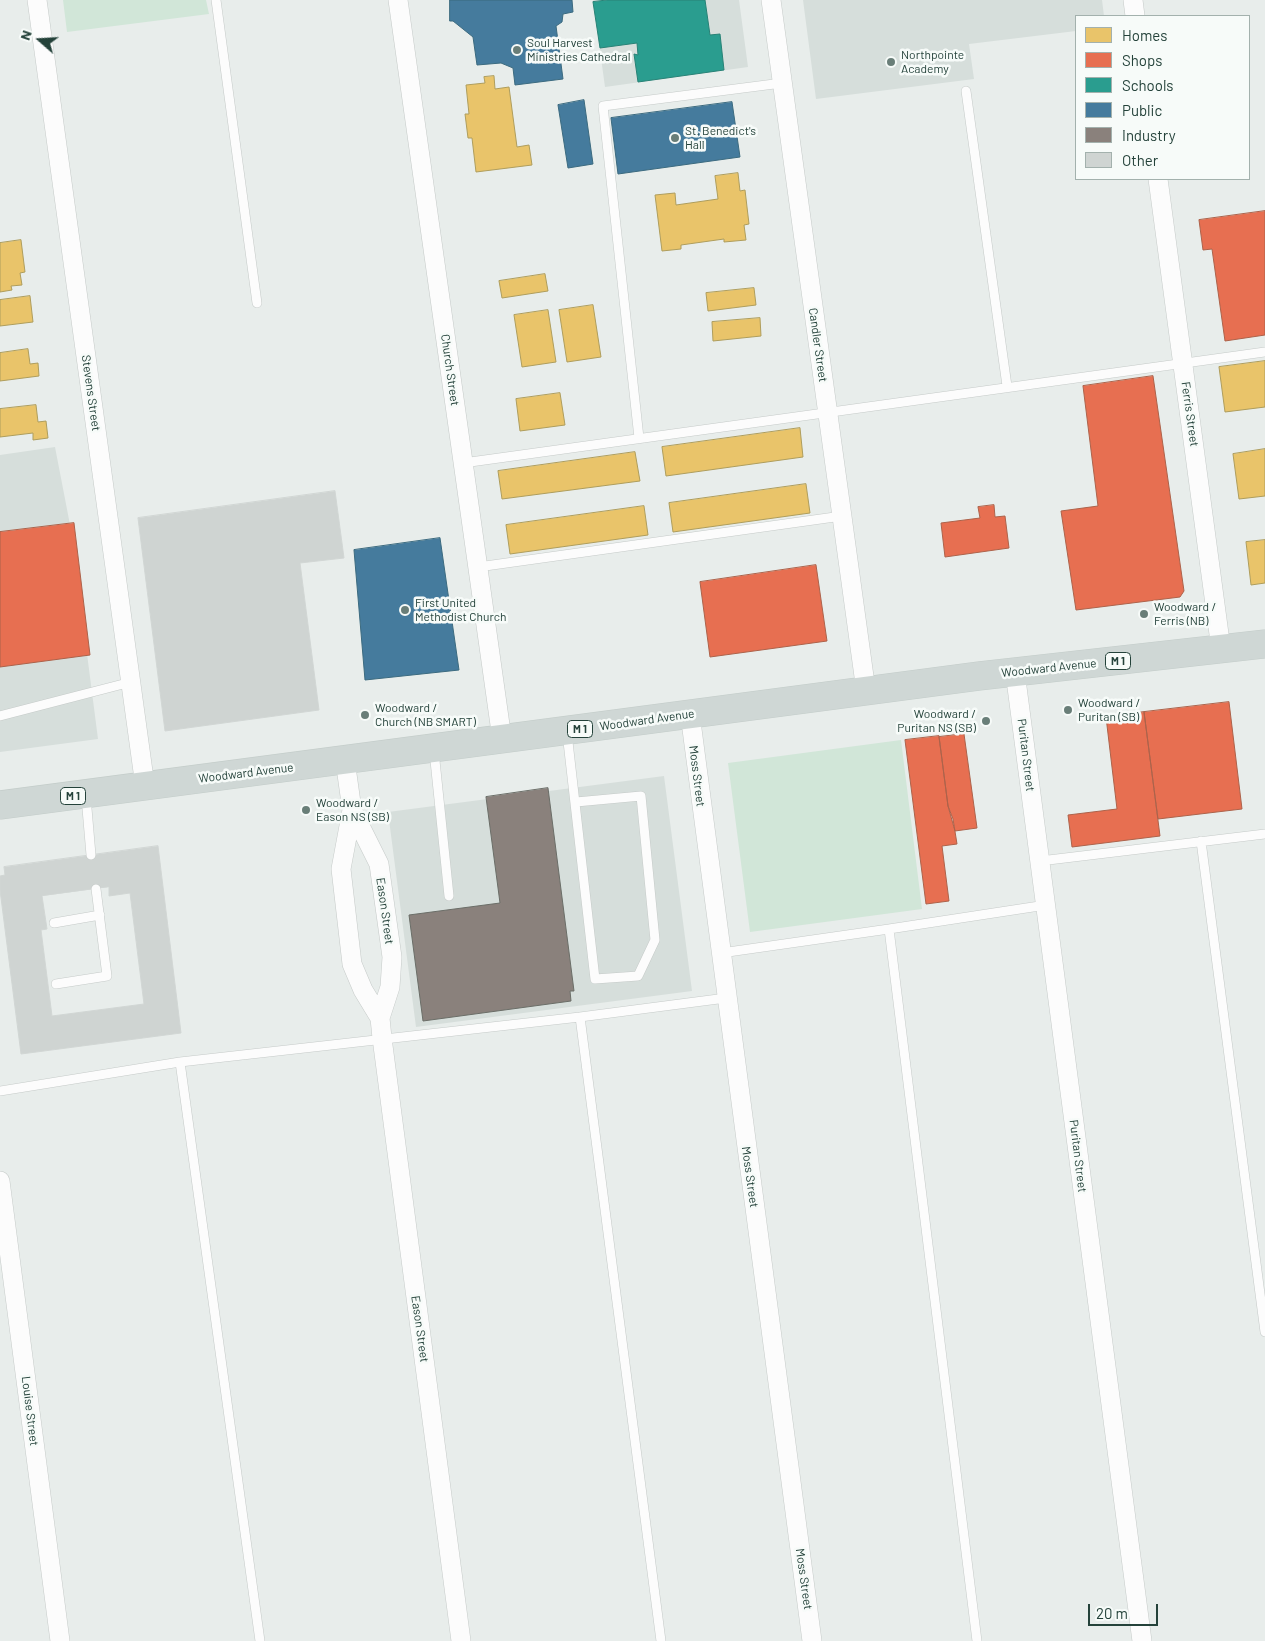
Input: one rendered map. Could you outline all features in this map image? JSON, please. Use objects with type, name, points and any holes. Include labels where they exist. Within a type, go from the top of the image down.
[{"type":"main road","name":"Woodward Avenue","points":[[0,805],[1015,672],[1265,644]]},
{"type":"street","name":"Stevens Street","points":[[37,0],[145,786]]},
{"type":"street","name":"Church Street","points":[[398,0],[502,739]]},
{"type":"street","name":"Candler Street","points":[[771,0],[866,691]]},
{"type":"street","points":[[1133,0],[1136,15]]},
{"type":"street","name":"Ferris Street","points":[[1158,180],[1221,649]]},
{"type":"street","name":"Puritan Street","points":[[1015,672],[1142,1641]]},
{"type":"street","name":"Moss Street","points":[[690,714],[812,1641]]},
{"type":"street","name":"Eason Street","points":[[345,760],[352,810],[379,864],[392,957],[390,987],[380,1018],[382,1038],[461,1641]]},
{"type":"street","name":"Eason Street","points":[[352,810],[340,869],[352,964],[363,990],[380,1018]]},
{"type":"street","name":"Louise Street","points":[[0,1181],[60,1641]]},
{"type":"lane","points":[[216,0],[257,303]]},
{"type":"lane","points":[[639,438],[603,106],[782,83]]},
{"type":"lane","points":[[966,91],[1007,386]]},
{"type":"lane","points":[[463,463],[1007,386],[1265,352]]},
{"type":"lane","points":[[478,567],[842,516]]},
{"type":"lane","points":[[0,716],[131,682]]},
{"type":"lane","points":[[567,730],[595,979],[638,976],[654,940],[641,796],[576,802]]},
{"type":"lane","points":[[434,748],[449,896]]},
{"type":"lane","points":[[86,794],[91,855]]},
{"type":"lane","points":[[1040,861],[1265,834]]},
{"type":"lane","points":[[1201,841],[1265,1332]]},
{"type":"lane","points":[[56,984],[108,976],[96,889]]},
{"type":"lane","points":[[721,953],[1046,905]]},
{"type":"lane","points":[[54,923],[100,915]]},
{"type":"lane","points":[[888,929],[977,1641]]},
{"type":"lane","points":[[0,1090],[180,1062],[580,1017],[726,998]]},
{"type":"lane","points":[[580,1017],[662,1641]]},
{"type":"lane","points":[[180,1062],[260,1641]]},
{"type":"shaded area","points":[[593,0],[739,0],[748,67],[605,87]]},
{"type":"shaded area","name":"Northpointe Academy","points":[[803,0],[1102,0],[1104,15],[1075,15],[1075,31],[969,44],[974,79],[816,99]]},
{"type":"shaded area","points":[[55,447],[71,530],[98,739],[0,752],[0,455]]},
{"type":"shaded area","points":[[664,776],[692,991],[416,1027],[388,812]]},
{"type":"green space","points":[[63,0],[206,0],[209,14],[67,32]]},
{"type":"green space","points":[[901,740],[922,909],[750,932],[728,763]]},
{"type":"building: Homes","points":[[494,76],[495,89],[509,87],[517,147],[529,145],[532,165],[476,172],[472,138],[468,138],[465,114],[469,114],[466,85],[485,83],[484,77]]},
{"type":"building: Homes","points":[[738,173],[740,191],[745,190],[749,224],[744,225],[746,240],[724,242],[724,239],[681,245],[681,249],[662,251],[655,195],[675,193],[676,205],[718,199],[715,176]]},
{"type":"building: Homes","points":[[21,240],[25,272],[20,273],[22,285],[11,286],[12,290],[0,292],[0,243]]},
{"type":"building: Homes","points":[[545,274],[548,291],[502,298],[499,281]]},
{"type":"building: Homes","points":[[754,288],[756,305],[708,311],[706,293]]},
{"type":"building: Homes","points":[[30,296],[33,322],[0,326],[0,300]]},
{"type":"building: Homes","points":[[593,305],[601,357],[567,362],[559,310]]},
{"type":"building: Homes","points":[[548,310],[556,362],[522,367],[514,315]]},
{"type":"building: Homes","points":[[760,318],[761,336],[713,341],[712,322]]},
{"type":"building: Homes","points":[[28,349],[30,364],[38,363],[39,376],[0,381],[0,353]]},
{"type":"building: Homes","points":[[1265,361],[1265,407],[1225,412],[1219,367]]},
{"type":"building: Homes","points":[[560,393],[565,425],[520,431],[516,399]]},
{"type":"building: Homes","points":[[36,405],[38,422],[46,421],[48,438],[33,440],[33,433],[0,437],[0,409]]},
{"type":"building: Homes","points":[[800,428],[803,457],[666,476],[662,447]]},
{"type":"building: Homes","points":[[1265,449],[1265,496],[1239,499],[1233,454]]},
{"type":"building: Homes","points":[[635,452],[640,481],[502,499],[498,471]]},
{"type":"building: Homes","points":[[806,484],[810,513],[673,532],[669,503]]},
{"type":"building: Homes","points":[[644,506],[648,535],[510,554],[506,525]]},
{"type":"building: Homes","points":[[1265,540],[1265,583],[1251,585],[1246,542]]},
{"type":"building: Shops","points":[[1265,211],[1265,335],[1225,341],[1212,249],[1203,250],[1199,220]]},
{"type":"building: Shops","points":[[1153,376],[1184,591],[1180,597],[1076,610],[1061,511],[1098,506],[1083,386]]},
{"type":"building: Shops","points":[[994,505],[995,517],[1005,516],[1009,548],[945,557],[941,523],[980,518],[978,507]]},
{"type":"building: Shops","points":[[74,523],[90,655],[0,667],[0,532]]},
{"type":"building: Shops","points":[[816,565],[827,641],[710,657],[700,582]]},
{"type":"building: Shops","points":[[1229,702],[1242,809],[1158,819],[1144,712]]},
{"type":"building: Shops","points":[[1144,712],[1160,836],[1072,847],[1068,815],[1117,809],[1106,717]]},
{"type":"building: Shops","points":[[964,734],[977,828],[955,831],[948,806],[939,737]]},
{"type":"building: Shops","points":[[939,736],[948,806],[953,819],[957,844],[942,846],[949,901],[926,904],[905,740]]},
{"type":"building: Schools","points":[[607,0],[705,0],[710,35],[720,34],[724,70],[638,82],[634,54],[638,55],[637,43],[600,48],[593,2]]},
{"type":"building: Public","name":"Soul Harvest Ministries Cathedral","points":[[450,0],[572,0],[573,12],[563,14],[562,22],[556,26],[563,79],[515,85],[513,68],[501,63],[477,65],[473,37],[453,21],[450,21]]},
{"type":"building: Public","points":[[584,100],[593,164],[568,168],[558,105]]},
{"type":"building: Public","name":"St. Benedict's Hall","points":[[732,102],[740,157],[618,174],[611,118]]},
{"type":"building: Public","name":"First United Methodist Church","points":[[440,538],[459,670],[365,680],[354,550]]},
{"type":"building: Industry","points":[[548,788],[574,991],[570,991],[571,1001],[423,1021],[409,915],[500,903],[486,797]]},
{"type":"building: Other","points":[[335,491],[344,558],[300,563],[319,710],[165,731],[138,518]]},
{"type":"building: Other","points":[[158,846],[181,1033],[21,1054],[0,890],[0,876],[5,875],[4,867]],"holes":[[[109,887],[109,896],[130,893],[144,1004],[52,1016],[41,930],[47,929],[42,896]]]},
{"type":"place","name":"Soul Harvest Ministries Cathedral","points":[[517,50]]},
{"type":"place","name":"Northpointe Academy","points":[[891,62]]},
{"type":"place","name":"St. Benedict's Hall","points":[[675,138]]},
{"type":"place","name":"First United Methodist Church","points":[[405,610]]},
{"type":"place","name":"Woodward / Ferris (NB)","points":[[1144,614]]},
{"type":"place","name":"Woodward / Puritan (SB)","points":[[1068,710]]},
{"type":"place","name":"Woodward / Church (NB SMART)","points":[[365,715]]},
{"type":"place","name":"Woodward / Puritan NS (SB)","points":[[986,721]]},
{"type":"place","name":"Woodward / Eason NS (SB)","points":[[306,810]]}]
